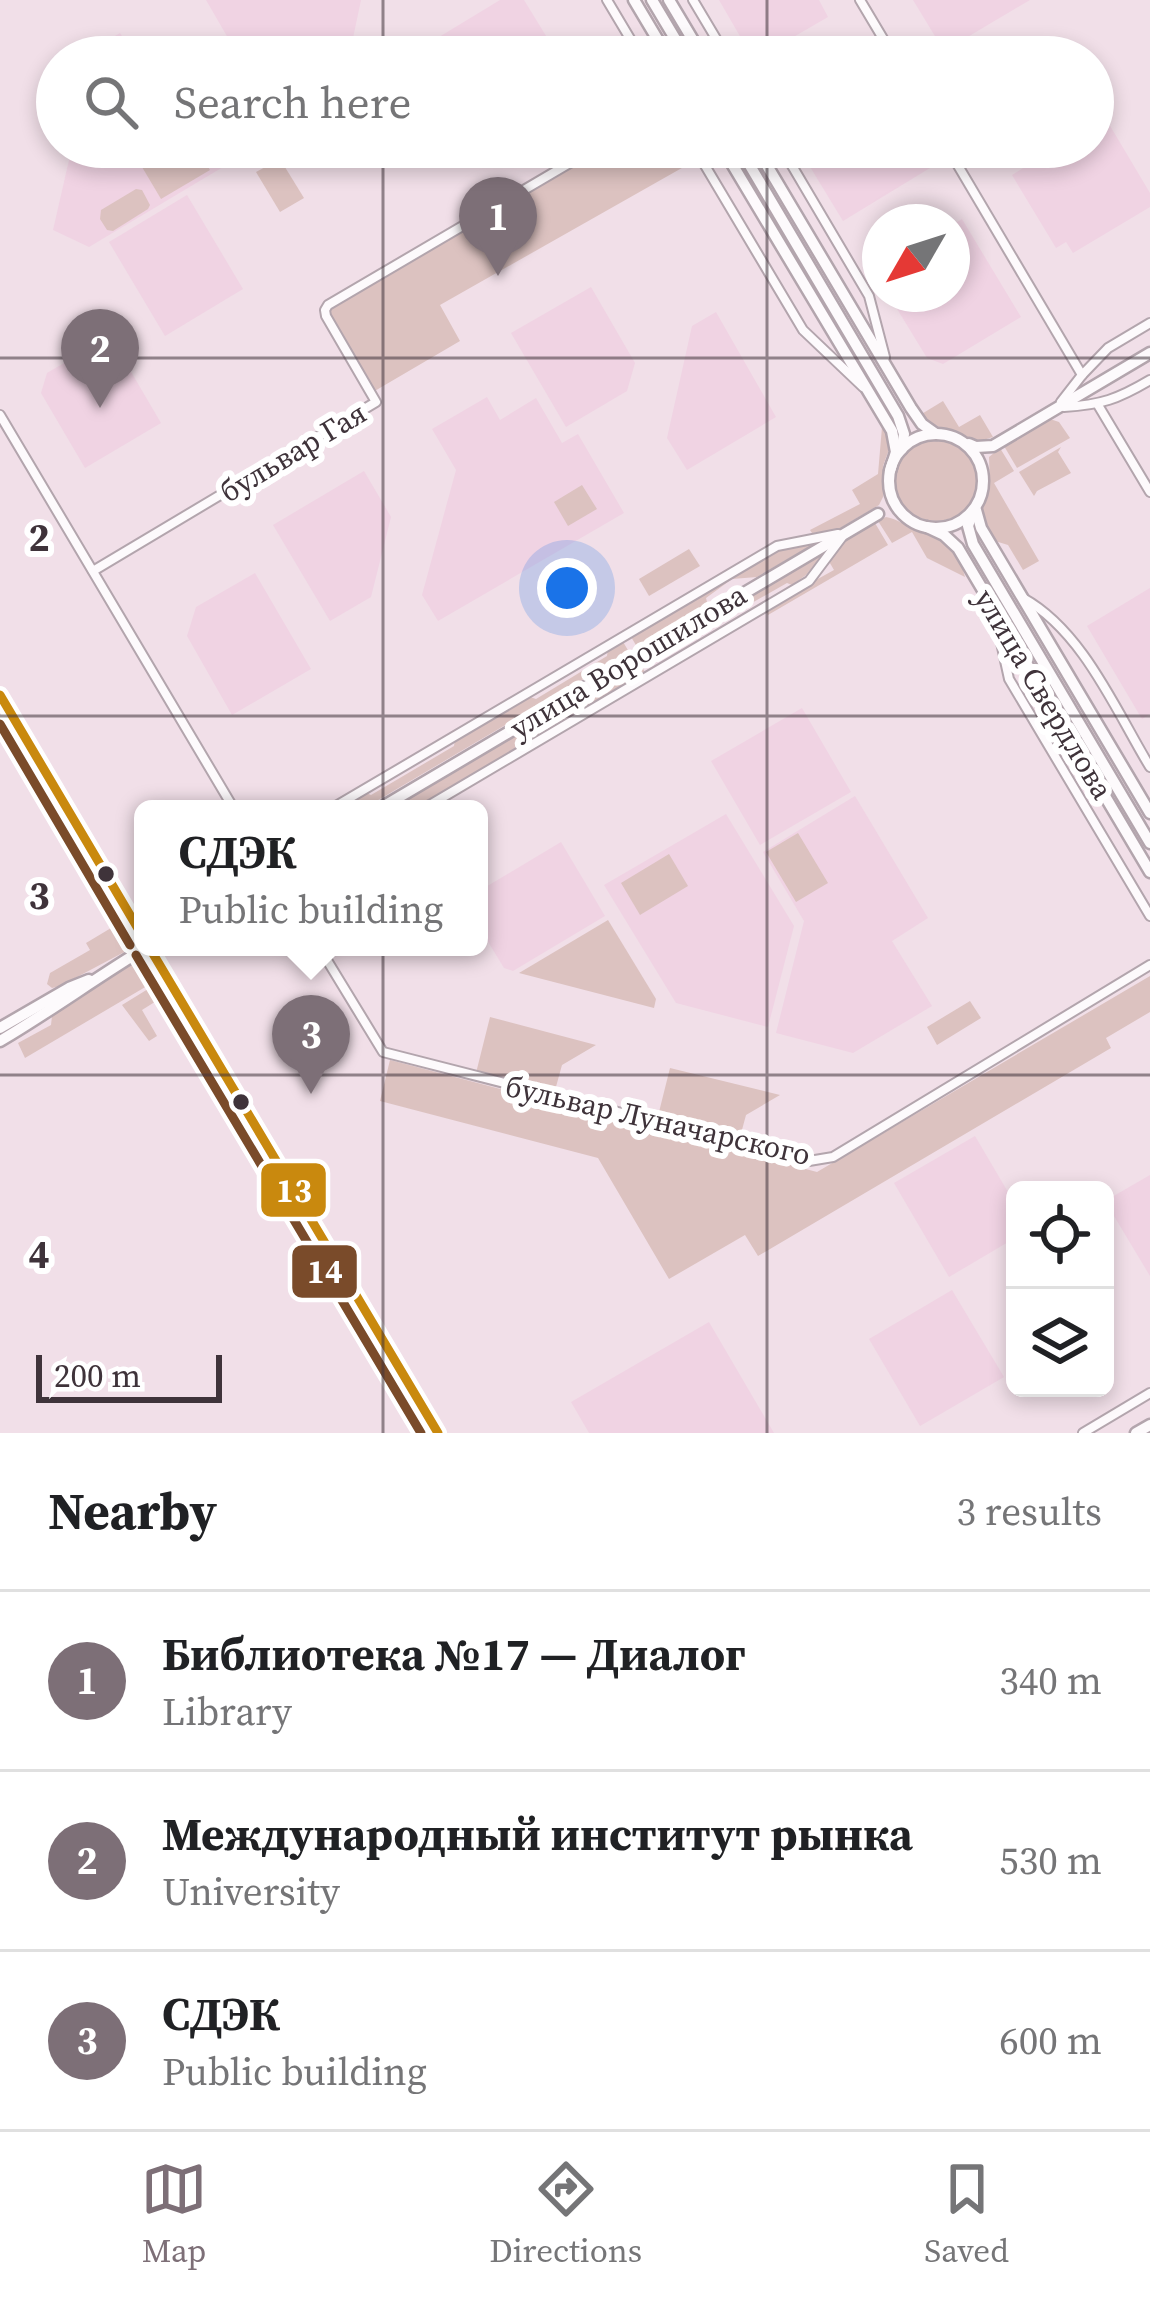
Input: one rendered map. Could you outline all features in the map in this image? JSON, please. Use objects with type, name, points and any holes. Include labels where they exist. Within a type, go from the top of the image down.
[{"type":"main road","points":[[634,0],[655,36]]},
{"type":"main road","points":[[652,0],[673,36]]},
{"type":"main road","points":[[669,0],[690,36]]},
{"type":"main road","points":[[735,168],[895,441],[890,486],[895,503],[911,520]]},
{"type":"main road","points":[[751,168],[898,416],[904,434],[902,449],[890,471]]},
{"type":"main road","points":[[768,168],[930,435]]},
{"type":"main road","points":[[898,416],[930,435],[976,447],[993,446],[1150,352]]},
{"type":"main road","points":[[902,449],[930,435]]},
{"type":"main road","points":[[960,441],[975,456],[983,478]]},
{"type":"main road","points":[[973,544],[968,526],[993,446]]},
{"type":"main road","points":[[890,486],[878,514],[955,532],[973,544]]},
{"type":"main road","points":[[933,528],[953,525],[975,508]]},
{"type":"main road","name":"улица Свердлова","points":[[975,508],[981,528],[1150,813]]},
{"type":"main road","name":"улица Ворошилова","points":[[394,800],[878,514]]},
{"type":"main road","name":"улица Свердлова","points":[[933,528],[958,548],[1150,872]]},
{"type":"main road","name":"улица Свердлова","points":[[973,544],[1150,842]]},
{"type":"main road","points":[[0,695],[134,922]]},
{"type":"main road","points":[[0,1041],[134,955]]},
{"type":"main road","points":[[153,956],[438,1433]]},
{"type":"main road","points":[[0,1028],[69,988],[93,980]]},
{"type":"main road","points":[[1136,1433],[1150,1424]]},
{"type":"street","points":[[607,0],[628,36]]},
{"type":"street","points":[[693,0],[714,36]]},
{"type":"street","points":[[860,0],[881,36]]},
{"type":"street","name":"бульвар Гая","points":[[93,571],[376,402],[326,316],[328,305],[561,168]]},
{"type":"street","points":[[707,168],[803,330],[868,392]]},
{"type":"street","points":[[793,168],[869,296],[888,370]]},
{"type":"street","points":[[959,168],[1082,375]]},
{"type":"street","points":[[1057,408],[1108,348],[1150,323]]},
{"type":"street","points":[[1057,408],[1112,401],[1150,380]]},
{"type":"street","points":[[1098,405],[1150,492]]},
{"type":"street","points":[[0,415],[229,800]]},
{"type":"street","points":[[346,800],[777,546],[845,532]]},
{"type":"street","points":[[438,800],[809,580],[845,532]]},
{"type":"street","points":[[1022,598],[1036,605],[1077,644],[1150,767]]},
{"type":"street","points":[[995,612],[1009,679],[1150,916]]},
{"type":"street","name":"бульвар Луначарского","points":[[324,956],[383,1052],[809,1161],[833,1157],[1150,965]]},
{"type":"street","points":[[1083,1433],[1150,1393]]},
{"type":"shaded area","points":[[206,0],[361,0],[353,36],[227,36]]},
{"type":"shaded area","points":[[500,0],[524,0],[546,36],[441,36]]},
{"type":"shaded area","points":[[719,0],[819,0],[828,17],[795,36],[740,36]]},
{"type":"shaded area","points":[[913,0],[1030,0],[969,36],[935,36]]},
{"type":"shaded area","points":[[1114,132],[1150,193],[1150,207],[1073,253],[1066,242],[1056,248],[1012,175],[1024,168],[1114,168]]},
{"type":"shaded area","points":[[67,168],[221,168],[89,247],[53,230]]},
{"type":"shaded area","points":[[143,168],[209,168],[210,170],[161,199]]},
{"type":"shaded area","points":[[286,168],[304,198],[280,212],[256,172]]},
{"type":"shaded area","points":[[566,168],[682,168],[440,305],[460,341],[373,392],[327,310]]},
{"type":"shaded area","points":[[811,168],[930,168],[871,204],[862,204],[862,209],[843,221]]},
{"type":"shaded area","points":[[142,190],[148,209],[113,231],[107,230],[101,210]]},
{"type":"shaded area","points":[[187,195],[243,289],[165,336],[109,242]]},
{"type":"shaded area","points":[[970,232],[1021,317],[943,364],[927,358],[899,312],[970,312]]},
{"type":"shaded area","points":[[591,287],[635,363],[627,391],[566,427],[511,333]]},
{"type":"shaded area","points":[[716,312],[776,417],[687,470],[667,438],[692,326]]},
{"type":"shaded area","points":[[110,336],[161,423],[85,468],[41,393],[47,373]]},
{"type":"shaded area","points":[[487,397],[500,420],[536,398],[562,443],[578,434],[624,513],[438,621],[422,595],[456,470],[432,429]]},
{"type":"shaded area","points":[[943,401],[959,427],[980,415],[993,437],[976,442],[920,415]]},
{"type":"shaded area","points":[[1050,419],[1059,422],[1070,438],[1017,468],[1004,446]]},
{"type":"shaded area","points":[[882,427],[891,444],[883,466],[879,505],[835,531],[812,533],[810,530],[860,504],[852,490],[878,474]]},
{"type":"shaded area","points":[[936,437],[965,450],[978,479],[965,508],[936,521],[907,508],[894,479],[907,450]]},
{"type":"shaded area","points":[[1061,447],[1058,452],[1071,473],[1034,496],[1019,472]]},
{"type":"shaded area","points":[[1000,448],[1014,471],[994,483],[1039,561],[1023,570],[1008,545],[995,541],[981,514],[990,487],[989,457]]},
{"type":"shaded area","points":[[364,471],[391,517],[371,597],[330,621],[273,525]]},
{"type":"shaded area","points":[[582,485],[597,509],[568,526],[554,502]]},
{"type":"shaded area","points":[[886,517],[949,543],[965,577],[927,558],[912,532],[892,543],[878,521]]},
{"type":"shaded area","points":[[875,523],[888,545],[768,615],[769,606],[834,570],[827,558],[844,541]]},
{"type":"shaded area","points":[[819,541],[757,577],[732,579],[706,598],[695,613],[637,647],[630,635],[776,550]]},
{"type":"shaded area","points":[[689,549],[700,566],[649,596],[639,579]]},
{"type":"shaded area","points":[[825,551],[792,585],[787,583],[694,636],[697,627]]},
{"type":"shaded area","points":[[255,573],[311,669],[232,715],[187,636],[196,607]]},
{"type":"shaded area","points":[[1150,588],[1150,714],[1142,719],[1087,626]]},
{"type":"shaded area","points":[[622,640],[629,652],[378,800],[353,800],[371,795],[454,746],[455,739],[527,696],[536,699],[607,656],[608,648]]},
{"type":"shaded area","points":[[638,661],[645,672],[429,800],[404,800]]},
{"type":"shaded area","points":[[802,708],[851,792],[760,845],[711,761]]},
{"type":"shaded area","points":[[855,796],[928,918],[892,941],[932,1006],[853,1053],[776,1033],[804,921],[763,852]]},
{"type":"shaded area","points":[[726,814],[794,926],[768,1027],[676,1003],[604,885]]},
{"type":"shaded area","points":[[798,833],[828,883],[796,902],[766,852]]},
{"type":"shaded area","points":[[561,842],[605,916],[513,971],[504,968],[488,942],[488,886]]},
{"type":"shaded area","points":[[669,854],[688,886],[640,915],[621,883]]},
{"type":"shaded area","points":[[608,920],[656,999],[654,1008],[519,973]]},
{"type":"shaded area","points":[[116,925],[130,949],[60,986],[47,984],[50,973],[90,950],[86,943]]},
{"type":"shaded area","points":[[137,960],[147,986],[25,1058],[18,1043],[51,1025],[52,1016]]},
{"type":"shaded area","points":[[1150,976],[1150,1012],[1106,1038],[1111,1048],[758,1256],[745,1235],[669,1279],[598,1158],[380,1101],[390,1060],[817,1172]]},
{"type":"shaded area","points":[[161,981],[169,993],[142,1010],[157,1036],[149,1041],[122,1005]]},
{"type":"shaded area","points":[[970,1001],[981,1018],[937,1045],[927,1027]]},
{"type":"shaded area","points":[[490,1017],[596,1045],[562,1065],[554,1094],[476,1073]]},
{"type":"shaded area","points":[[670,1068],[780,1095],[746,1115],[739,1141],[657,1120]]},
{"type":"shaded area","points":[[975,1136],[1006,1189],[1006,1243],[949,1277],[894,1183]]},
{"type":"shaded area","points":[[1150,1175],[1150,1276],[1114,1216],[1114,1196]]},
{"type":"shaded area","points":[[952,1290],[1004,1377],[920,1426],[869,1339]]},
{"type":"shaded area","points":[[709,1322],[774,1433],[589,1433],[571,1402]]},
{"type":"transit line","name":"13","points":[[0,695],[134,922]]},
{"type":"transit line","name":"14","points":[[0,724],[130,945]]},
{"type":"transit line","name":"14","points":[[137,956],[421,1433]]},
{"type":"transit line","name":"13","points":[[154,956],[438,1433]]},
{"type":"place","name":"Библиотека №17 — Диалог","points":[[498,276]]},
{"type":"place","name":"Международный институт рынка","points":[[100,408]]},
{"type":"place","name":"СДЭК","points":[[311,1094]]}]
